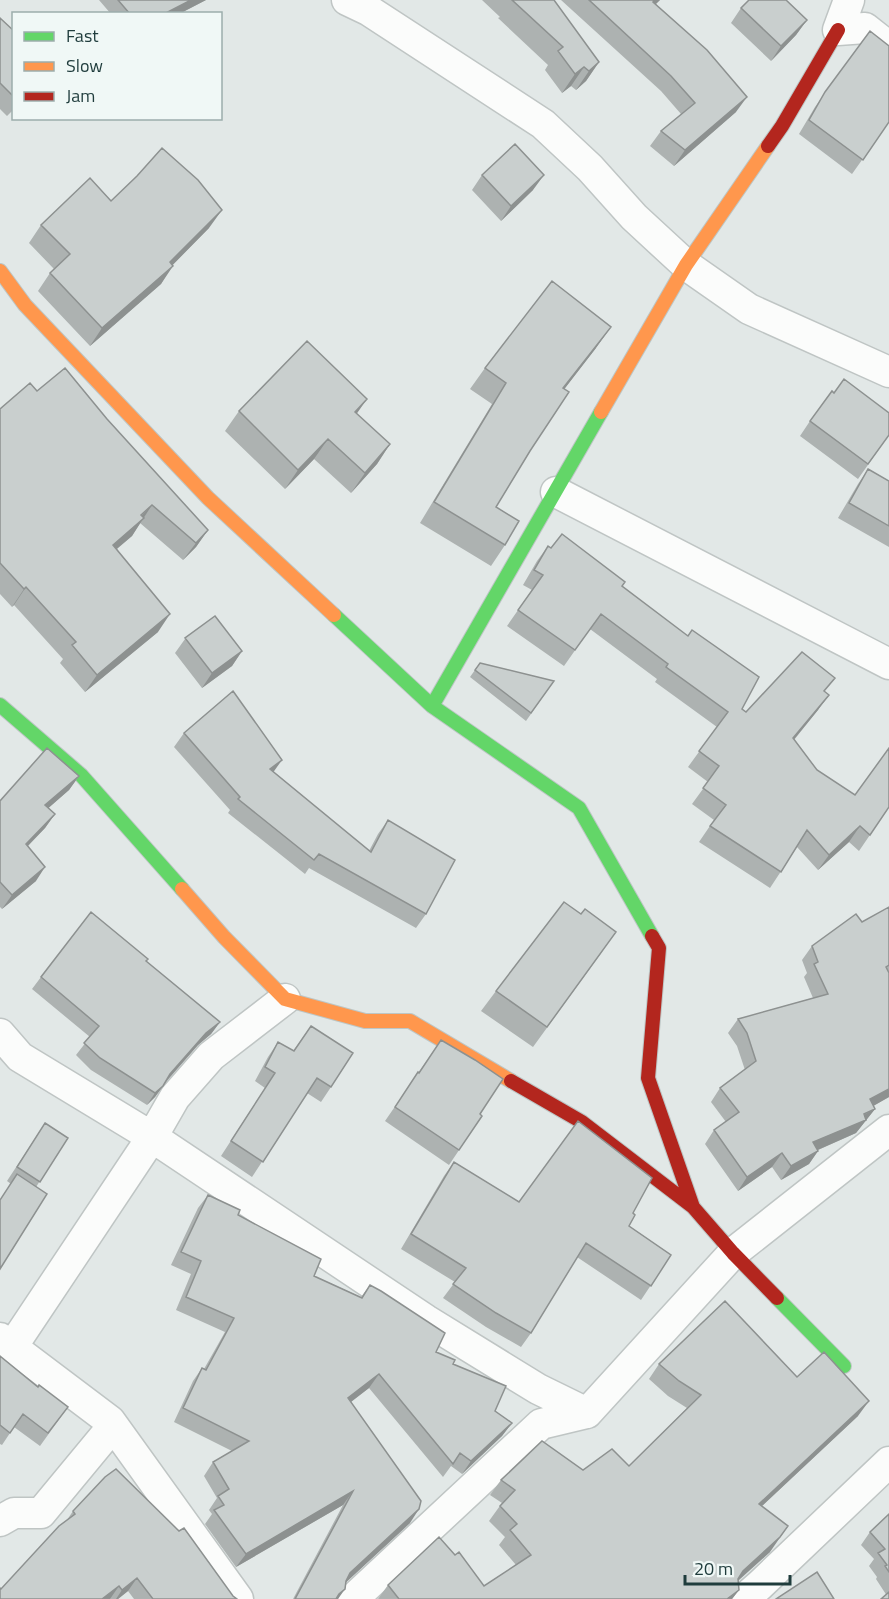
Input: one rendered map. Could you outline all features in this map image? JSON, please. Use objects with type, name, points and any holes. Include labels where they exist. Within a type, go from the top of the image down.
[{"type":"street","points":[[347,0],[368,10],[543,124],[590,168],[634,217],[686,265],[750,309],[889,372]]},
{"type":"street","points":[[432,706],[686,265],[782,126],[838,30],[849,0]]},
{"type":"street","points":[[838,30],[865,28],[889,47]]},
{"type":"street","points":[[0,271],[25,305],[208,498],[432,706],[579,808],[659,948],[648,1078],[693,1207]]},
{"type":"street","points":[[556,492],[889,664]]},
{"type":"street","points":[[0,705],[81,775],[224,937],[285,999],[364,1021],[410,1021],[582,1122],[693,1207],[734,1253],[844,1366]]},
{"type":"street","points":[[238,1599],[110,1420],[6,1343],[152,1137],[175,1097],[211,1056],[285,999]]},
{"type":"street","points":[[0,1034],[20,1057],[152,1137],[426,1320],[538,1389],[587,1413]]},
{"type":"street","points":[[353,1599],[541,1424],[587,1413],[734,1253],[889,1130]]},
{"type":"street","points":[[0,1521],[14,1513],[41,1513],[113,1426]]},
{"type":"street","points":[[744,1599],[889,1462]]},
{"type":"building","points":[[118,0],[191,0],[168,12],[128,12]]},
{"type":"building","points":[[512,0],[554,0],[599,62],[589,71],[584,67],[575,74],[558,51],[563,47]]},
{"type":"building","points":[[589,0],[654,0],[653,2],[707,50],[747,97],[685,150],[661,131],[695,103],[671,76]]},
{"type":"building","points":[[749,0],[786,0],[807,20],[781,46],[741,8]]},
{"type":"building","points":[[0,18],[12,29],[12,95],[0,83]]},
{"type":"building","points":[[870,31],[889,46],[889,122],[863,160],[809,120],[825,92]]},
{"type":"building","points":[[515,144],[544,175],[511,206],[482,175]]},
{"type":"building","points":[[162,148],[198,180],[222,210],[170,262],[173,266],[102,328],[50,273],[70,254],[41,225],[90,178],[111,201]]},
{"type":"building","points":[[552,281],[611,327],[563,388],[569,392],[496,507],[519,521],[505,545],[434,502],[506,383],[485,368]]},
{"type":"building","points":[[307,341],[367,399],[355,412],[390,444],[365,473],[328,439],[298,470],[239,411]]},
{"type":"building","points":[[65,368],[107,419],[208,530],[196,543],[152,505],[141,515],[144,518],[113,545],[170,614],[97,675],[72,645],[76,642],[26,587],[24,589],[0,563],[0,409],[30,383],[37,391]]},
{"type":"building","points":[[844,379],[889,413],[889,435],[868,464],[810,421]]},
{"type":"building","points":[[868,469],[889,481],[889,526],[849,503]]},
{"type":"building","points":[[562,534],[625,582],[622,586],[688,636],[692,630],[759,677],[742,709],[746,712],[802,652],[835,678],[824,691],[829,695],[793,738],[817,770],[855,795],[889,748],[889,807],[870,835],[860,826],[829,855],[807,830],[781,872],[710,826],[726,805],[703,788],[719,766],[699,751],[728,712],[666,667],[668,664],[601,614],[575,650],[518,610],[543,575],[534,570],[548,546],[551,548]]},
{"type":"building","points":[[215,616],[242,651],[212,673],[185,638]]},
{"type":"building","points":[[480,663],[554,681],[531,713],[475,670]]},
{"type":"building","points":[[233,691],[282,760],[270,769],[371,852],[388,820],[455,860],[426,914],[319,854],[314,860],[238,799],[240,797],[184,733]]},
{"type":"building","points":[[47,748],[79,776],[45,805],[55,814],[26,844],[45,867],[12,895],[0,882],[0,801]]},
{"type":"building","points":[[564,902],[581,914],[585,909],[616,932],[547,1027],[496,991]]},
{"type":"building","points":[[889,907],[889,965],[886,967],[889,973],[889,1089],[870,1099],[875,1109],[864,1114],[866,1120],[813,1142],[818,1151],[791,1166],[782,1153],[747,1177],[714,1130],[739,1112],[720,1088],[756,1061],[747,1033],[738,1019],[828,994],[814,964],[818,962],[812,946],[856,914],[862,922]]},
{"type":"building","points":[[91,912],[220,1022],[206,1033],[155,1093],[100,1058],[84,1043],[99,1026],[41,977]]},
{"type":"building","points":[[311,1026],[353,1053],[331,1087],[317,1078],[263,1162],[231,1141],[275,1073],[265,1067],[278,1042],[294,1051]]},
{"type":"building","points":[[441,1040],[503,1079],[459,1150],[395,1107]]},
{"type":"building","points":[[578,1121],[652,1178],[633,1213],[635,1215],[629,1226],[671,1255],[651,1286],[586,1243],[531,1333],[453,1284],[466,1268],[411,1234],[454,1162],[519,1202]]},
{"type":"building","points":[[45,1123],[68,1138],[40,1182],[17,1167]]},
{"type":"building","points":[[17,1174],[47,1194],[0,1269],[0,1200]]},
{"type":"building","points":[[208,1195],[240,1210],[238,1215],[321,1259],[314,1276],[362,1298],[370,1285],[381,1291],[445,1333],[436,1352],[455,1360],[453,1364],[506,1386],[495,1411],[512,1423],[471,1461],[460,1453],[453,1464],[379,1374],[348,1398],[421,1501],[419,1509],[350,1573],[345,1589],[336,1599],[295,1599],[353,1491],[246,1554],[214,1510],[224,1505],[218,1496],[229,1489],[213,1462],[249,1441],[183,1408],[202,1368],[206,1370],[234,1318],[186,1297],[201,1261],[181,1252]]},
{"type":"building","points":[[725,1301],[797,1377],[824,1352],[869,1401],[759,1504],[788,1526],[780,1537],[743,1571],[738,1579],[739,1590],[727,1599],[399,1599],[388,1585],[439,1537],[455,1555],[459,1552],[484,1586],[531,1555],[510,1530],[517,1524],[500,1506],[515,1490],[501,1480],[542,1441],[583,1470],[612,1449],[629,1466],[701,1395],[679,1381],[659,1364]]},
{"type":"building","points":[[0,1356],[38,1387],[39,1385],[68,1407],[48,1433],[23,1414],[10,1433],[0,1425]]},
{"type":"building","points":[[116,1469],[179,1531],[184,1528],[237,1599],[153,1599],[137,1578],[122,1590],[119,1586],[102,1599],[0,1599],[0,1588],[59,1526],[75,1514],[73,1511],[105,1477]]},
{"type":"building","points":[[889,1514],[889,1572],[878,1553],[885,1549],[870,1532]]},
{"type":"building","points":[[817,1572],[834,1599],[776,1599]]},
{"type":"building","points":[[889,1592],[889,1599],[881,1599]]},
{"type":"traffic: fast","points":[[432,706],[601,412]]},
{"type":"traffic: fast","points":[[334,615],[432,706],[579,808],[652,936]]},
{"type":"traffic: fast","points":[[0,705],[81,775],[182,889]]},
{"type":"traffic: fast","points":[[777,1298],[844,1366]]},
{"type":"traffic: slow","points":[[601,412],[686,265],[768,146]]},
{"type":"traffic: slow","points":[[0,271],[25,305],[208,498],[334,615]]},
{"type":"traffic: slow","points":[[182,889],[224,937],[285,999],[365,1021],[410,1021],[511,1081]]},
{"type":"traffic: jam","points":[[768,146],[838,30]]},
{"type":"traffic: jam","points":[[652,936],[659,948],[648,1078],[693,1207]]},
{"type":"traffic: jam","points":[[511,1081],[582,1122],[693,1207],[733,1253],[777,1298]]}]
